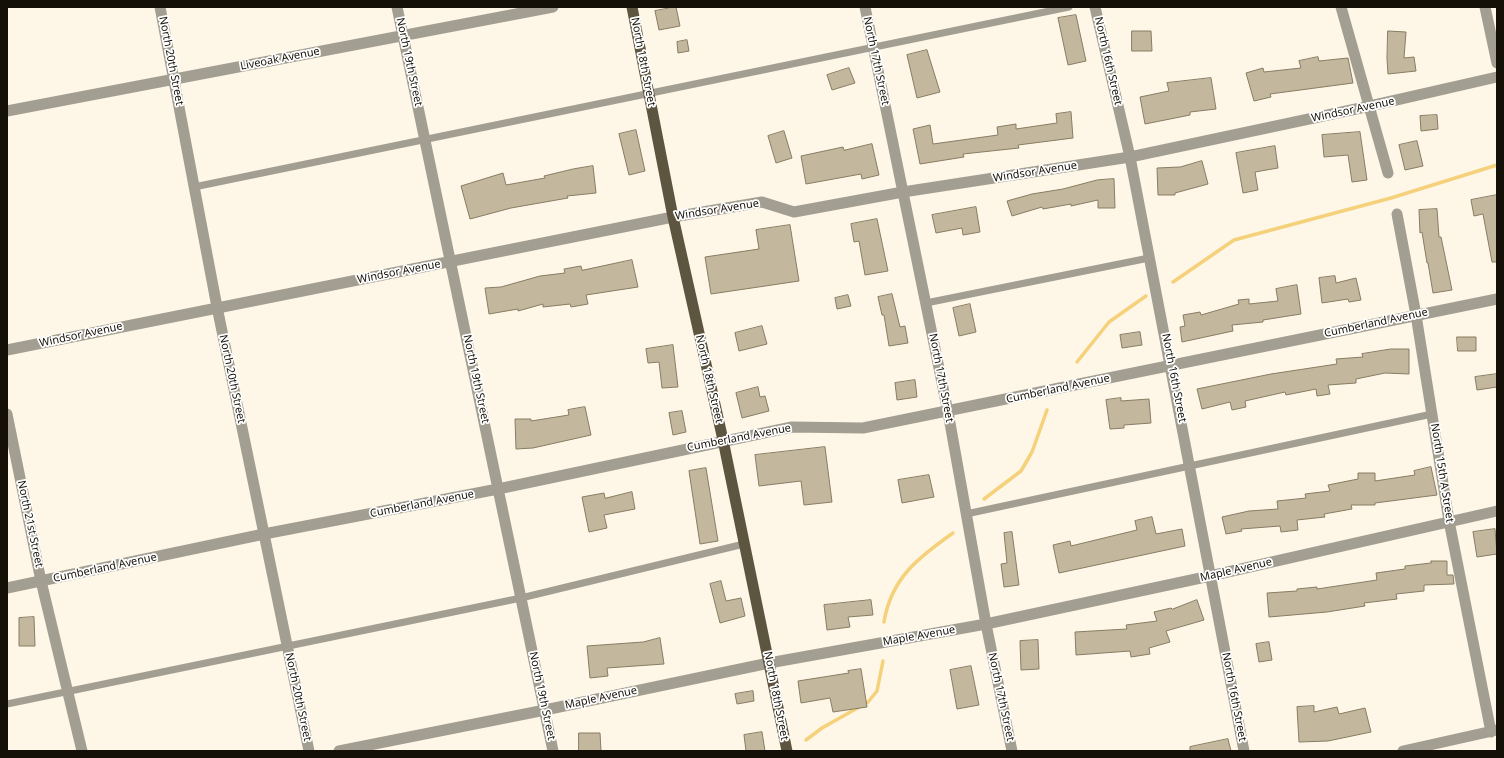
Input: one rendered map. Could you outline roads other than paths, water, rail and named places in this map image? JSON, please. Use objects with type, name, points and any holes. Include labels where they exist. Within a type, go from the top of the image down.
[{"type":"main road","name":"North 18th Street","points":[[632,7],[673,217],[722,440],[787,751]]},
{"type":"street","name":"North 20th Street","points":[[160,7],[217,307],[309,751]]},
{"type":"street","name":"North 19th Street","points":[[398,7],[553,751]]},
{"type":"street","name":"Liveoak Avenue","points":[[7,111],[553,7]]},
{"type":"street","name":"North 17th Street","points":[[865,7],[948,412],[986,624],[1012,751]]},
{"type":"street","name":"North 16th Street","points":[[1095,7],[1130,157],[1149,258],[1172,365],[1210,576],[1244,751]]},
{"type":"street","points":[[1341,7],[1388,173]]},
{"type":"street","points":[[1485,7],[1497,63]]},
{"type":"street","name":"Windsor Avenue","points":[[7,350],[673,217],[762,202],[794,212],[903,192],[1130,157],[1370,106],[1497,77]]},
{"type":"street","name":"North 15th A Street","points":[[1397,214],[1416,315],[1449,521],[1494,731]]},
{"type":"street","name":"Cumberland Avenue","points":[[7,588],[264,534],[498,489],[722,440],[792,427],[863,428],[948,412],[1497,299]]},
{"type":"street","name":"North 21st Street","points":[[7,414],[41,581],[82,751]]},
{"type":"street","name":"Maple Avenue","points":[[339,751],[545,710],[769,662],[986,624],[1210,576],[1497,511]]},
{"type":"street","points":[[1407,750],[1494,731]]},
{"type":"lane","points":[[194,187],[1069,7]]},
{"type":"lane","points":[[926,303],[1149,258]]},
{"type":"lane","points":[[966,514],[1432,414]]},
{"type":"lane","points":[[7,704],[521,598],[744,544]]},
{"type":"waterway","points":[[1173,282],[1234,240],[1391,198],[1497,165]]},
{"type":"waterway","points":[[1077,362],[1109,322],[1146,296]]},
{"type":"waterway","points":[[984,499],[1021,471],[1032,452],[1047,410]]},
{"type":"waterway","points":[[884,622],[893,593],[908,570],[918,560],[953,533]]},
{"type":"waterway","points":[[806,740],[822,728],[868,702],[877,691],[883,661]]}]
